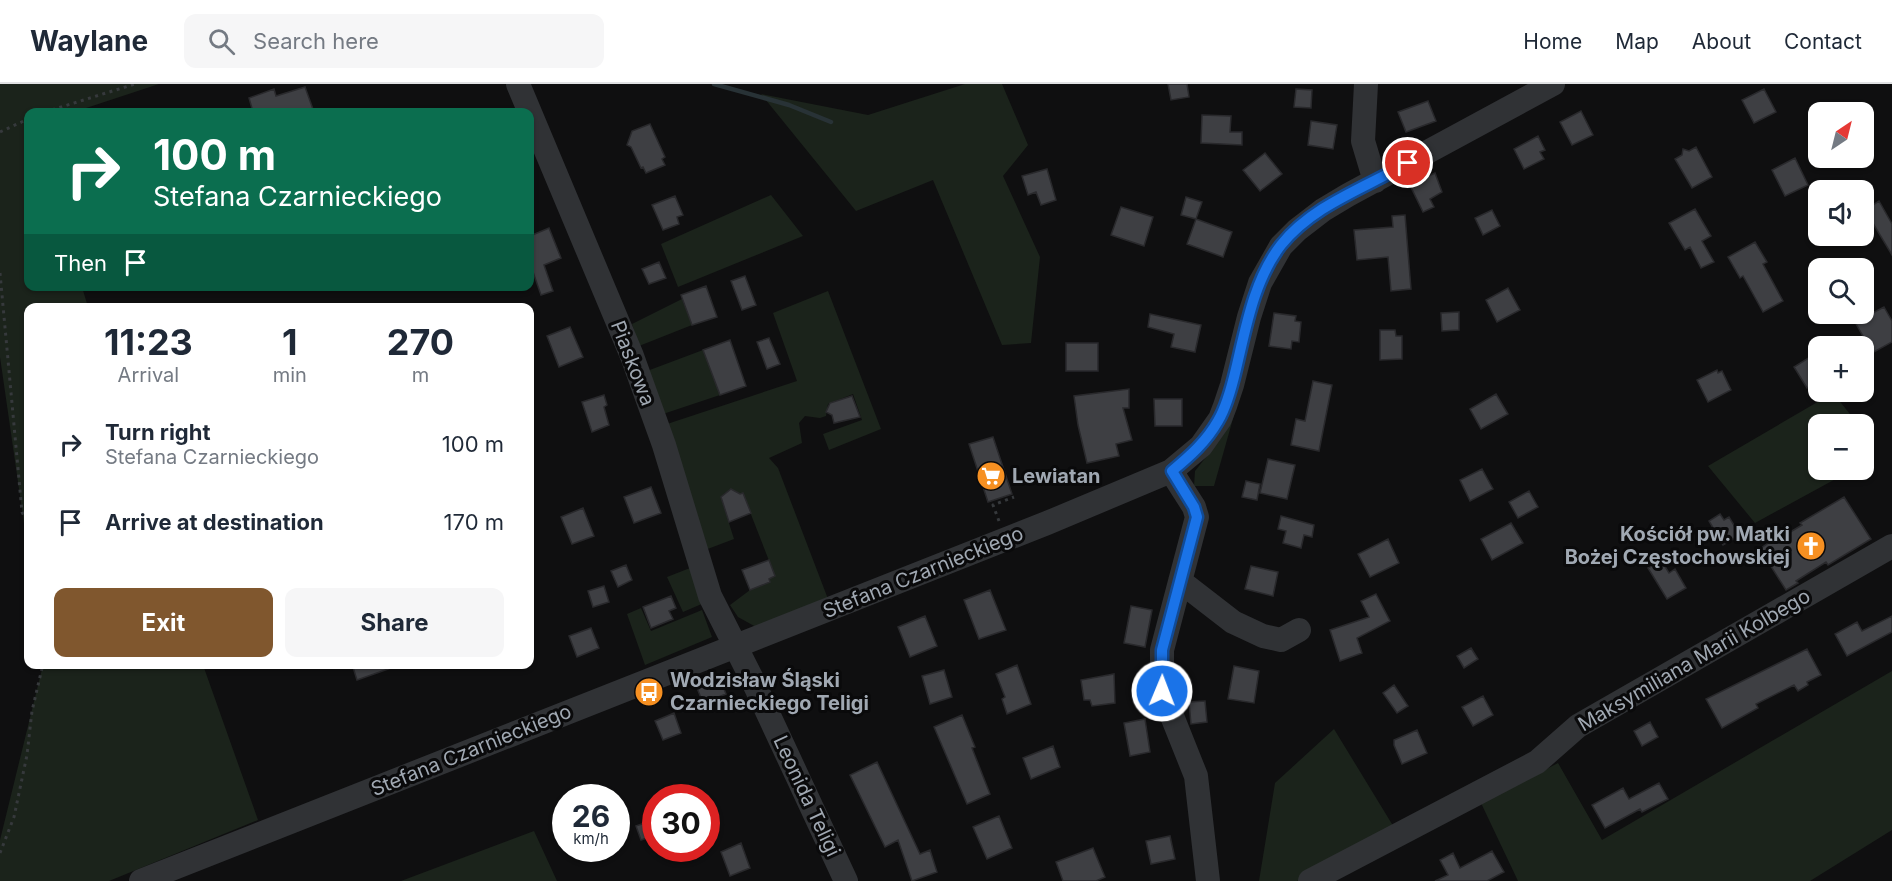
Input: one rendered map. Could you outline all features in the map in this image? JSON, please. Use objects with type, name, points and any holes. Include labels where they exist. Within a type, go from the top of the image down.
[{"type":"street","name":"Piaskowa","points":[[518,84],[528,108]]},
{"type":"street","points":[[1366,84],[1362,141],[1375,181]]},
{"type":"street","name":"Stefana Czarnieckiego","points":[[141,881],[1047,523],[1172,471],[1201,446],[1220,419],[1232,385],[1256,295],[1267,268],[1281,246],[1323,210],[1553,84]]},
{"type":"street","name":"Piaskowa","points":[[534,122],[632,356],[664,445],[710,596],[735,646]]},
{"type":"street","points":[[1172,471],[1194,507],[1197,517],[1162,650],[1162,691],[1196,776],[1208,881]]},
{"type":"street","name":"Maksymiliana Marii Kolbego","points":[[1310,881],[1537,762],[1578,726],[1892,546]]},
{"type":"street","points":[[1180,581],[1233,622],[1263,636],[1281,640],[1299,630]]},
{"type":"street","name":"Leonida Teligi","points":[[735,646],[846,881]]},
{"type":"path","points":[[58,108],[135,84]]},
{"type":"path","points":[[0,132],[24,120]]},
{"type":"path","points":[[0,273],[24,516]]},
{"type":"path","points":[[999,522],[993,505],[1014,497]]},
{"type":"path","points":[[0,854],[14,817],[27,755],[32,711],[42,669]]},
{"type":"shaded area","points":[[0,84],[159,84],[86,108],[24,108],[24,291],[83,291],[87,303],[24,303],[24,523],[0,357]]},
{"type":"shaded area","points":[[965,84],[1002,84],[1028,145],[1003,176],[1040,257],[1031,343],[1002,345],[933,180],[856,211],[761,94],[868,115]]},
{"type":"shaded area","points":[[771,195],[803,236],[678,287],[661,244]]},
{"type":"shaded area","points":[[828,291],[881,429],[829,450],[823,434],[862,420],[853,394],[828,404],[826,416],[820,418],[805,416],[799,423],[802,443],[769,458],[778,468],[828,599],[756,627],[738,617],[730,605],[750,590],[770,582],[769,579],[775,576],[743,494],[737,495],[731,489],[724,494],[726,499],[722,501],[734,539],[705,550],[664,425],[797,381],[773,313]]},
{"type":"shaded area","points":[[682,299],[692,325],[639,346],[632,324]]},
{"type":"shaded area","points":[[703,350],[720,395],[663,414],[647,371]]},
{"type":"shaded area","points":[[1238,401],[1214,486],[1194,486],[1195,471],[1218,442]]},
{"type":"shaded area","points":[[1818,402],[1840,402],[1850,414],[1808,414],[1808,480],[1834,480],[1755,523],[1708,466]]},
{"type":"shaded area","points":[[690,568],[704,603],[683,612],[667,577]]},
{"type":"shaded area","points":[[641,608],[651,631],[702,610],[712,637],[645,665],[627,614]]},
{"type":"shaded area","points":[[42,669],[204,669],[258,820],[109,881],[0,881],[0,840]]},
{"type":"shaded area","points":[[1892,671],[1892,830],[1810,881],[1518,881],[1481,803],[1558,763],[1602,840]]},
{"type":"shaded area","points":[[1334,729],[1395,829],[1297,881],[1259,881],[1275,783]]},
{"type":"shaded area","points":[[534,831],[557,881],[401,881]]},
{"type":"building","points":[[1168,84],[1187,84],[1189,97],[1171,100]]},
{"type":"building","points":[[305,87],[313,108],[252,108],[249,98],[274,89],[276,96]]},
{"type":"building","points":[[1296,89],[1312,90],[1311,108],[1294,107]]},
{"type":"building","points":[[1764,89],[1776,112],[1754,123],[1742,100]]},
{"type":"building","points":[[1428,101],[1436,121],[1406,132],[1398,112]]},
{"type":"building","points":[[1581,111],[1593,135],[1572,145],[1560,122]]},
{"type":"building","points":[[1202,115],[1231,116],[1230,132],[1242,132],[1242,145],[1201,143]]},
{"type":"building","points":[[1311,121],[1337,125],[1333,149],[1308,145]]},
{"type":"building","points":[[650,124],[665,157],[662,159],[665,165],[646,173],[643,167],[641,168],[631,147],[627,145],[632,131]]},
{"type":"building","points":[[1538,136],[1545,150],[1540,152],[1544,159],[1524,169],[1514,149]]},
{"type":"building","points":[[1696,147],[1712,177],[1692,188],[1675,159],[1682,155],[1683,149],[1689,151]]},
{"type":"building","points":[[1265,153],[1282,174],[1260,191],[1243,170]]},
{"type":"building","points":[[1795,158],[1808,185],[1785,196],[1772,170]]},
{"type":"building","points":[[1047,169],[1056,200],[1041,205],[1036,192],[1028,195],[1022,176]]},
{"type":"building","points":[[1435,173],[1442,192],[1430,199],[1434,207],[1423,212],[1407,179],[1417,174],[1420,180]]},
{"type":"building","points":[[675,196],[683,215],[677,217],[679,224],[663,230],[652,205]]},
{"type":"building","points":[[1186,197],[1202,202],[1196,219],[1181,215]]},
{"type":"building","points":[[1879,201],[1892,224],[1892,255],[1874,225],[1874,204]]},
{"type":"building","points":[[1121,207],[1153,217],[1144,246],[1111,235]]},
{"type":"building","points":[[1695,209],[1711,236],[1702,241],[1714,262],[1701,268],[1690,247],[1685,250],[1669,223]]},
{"type":"building","points":[[1492,210],[1500,226],[1483,235],[1475,218]]},
{"type":"building","points":[[1405,215],[1411,289],[1391,291],[1388,257],[1357,260],[1354,230],[1393,227],[1392,216]]},
{"type":"building","points":[[1196,219],[1232,232],[1223,257],[1187,244]]},
{"type":"building","points":[[549,228],[561,258],[544,265],[553,291],[541,295],[534,275],[534,234]]},
{"type":"building","points":[[1755,242],[1767,262],[1763,264],[1783,301],[1763,312],[1743,276],[1740,278],[1728,257]]},
{"type":"building","points":[[659,262],[666,278],[649,284],[642,269]]},
{"type":"building","points":[[745,276],[756,305],[742,310],[731,281]]},
{"type":"building","points":[[706,286],[717,317],[692,325],[681,295]]},
{"type":"building","points":[[1508,288],[1520,310],[1497,322],[1486,300]]},
{"type":"building","points":[[1884,307],[1892,321],[1892,342],[1874,352],[1874,336],[1863,336],[1856,324],[1874,324],[1874,312]]},
{"type":"building","points":[[1459,312],[1459,330],[1442,331],[1441,313]]},
{"type":"building","points":[[1274,313],[1296,316],[1295,321],[1301,322],[1299,342],[1292,341],[1291,349],[1269,346]]},
{"type":"building","points":[[1150,314],[1201,325],[1195,352],[1171,347],[1174,334],[1148,327]]},
{"type":"building","points":[[570,327],[583,357],[559,367],[547,336]]},
{"type":"building","points":[[1380,330],[1395,330],[1396,336],[1402,336],[1402,359],[1380,360]]},
{"type":"building","points":[[769,338],[780,364],[767,369],[757,342]]},
{"type":"building","points":[[730,340],[746,386],[720,395],[703,350]]},
{"type":"building","points":[[1066,343],[1098,343],[1098,371],[1066,371]]},
{"type":"building","points":[[1808,358],[1808,387],[1807,388],[1794,367]]},
{"type":"building","points":[[1717,370],[1718,373],[1722,371],[1731,390],[1708,402],[1697,380]]},
{"type":"building","points":[[1313,381],[1332,385],[1319,451],[1291,445],[1296,419],[1305,421]]},
{"type":"building","points":[[1129,389],[1129,408],[1123,408],[1132,440],[1116,444],[1119,456],[1087,463],[1074,396]]},
{"type":"building","points":[[1496,394],[1508,414],[1481,429],[1470,409]]},
{"type":"building","points":[[604,395],[607,405],[604,407],[609,425],[592,432],[582,402]]},
{"type":"building","points":[[852,396],[860,417],[834,423],[832,415],[826,412],[830,403]]},
{"type":"building","points":[[1154,399],[1182,399],[1182,426],[1155,426]]},
{"type":"building","points":[[993,437],[1012,494],[988,502],[969,444]]},
{"type":"building","points":[[1268,459],[1295,465],[1287,499],[1260,493]]},
{"type":"building","points":[[1482,469],[1493,489],[1470,501],[1460,480]]},
{"type":"building","points":[[1246,481],[1260,484],[1257,500],[1242,497]]},
{"type":"building","points":[[651,487],[661,513],[634,523],[624,497]]},
{"type":"building","points":[[731,489],[740,494],[743,493],[751,513],[729,522],[721,497]]},
{"type":"building","points":[[1529,491],[1538,507],[1518,518],[1509,502]]},
{"type":"building","name":"Kościół pw. Matki Bożej Częstochowskiej","points":[[1844,497],[1871,539],[1828,565],[1826,562],[1786,590],[1760,549]]},
{"type":"building","points":[[583,508],[594,536],[572,544],[561,517]]},
{"type":"building","points":[[1720,514],[1724,520],[1729,517],[1740,535],[1723,545],[1709,521]]},
{"type":"building","points":[[1281,516],[1314,525],[1312,537],[1304,535],[1301,548],[1283,543],[1286,531],[1278,529]]},
{"type":"building","points":[[1511,523],[1523,543],[1492,560],[1481,539]]},
{"type":"building","points":[[1388,539],[1399,563],[1370,577],[1358,554]]},
{"type":"building","points":[[769,560],[775,576],[769,579],[770,582],[750,590],[742,570]]},
{"type":"building","points":[[1661,560],[1669,573],[1675,569],[1686,588],[1667,599],[1648,568]]},
{"type":"building","points":[[626,565],[632,580],[618,587],[611,571]]},
{"type":"building","points":[[1251,566],[1278,572],[1273,596],[1245,589]]},
{"type":"building","points":[[604,586],[609,602],[593,607],[588,591]]},
{"type":"building","points":[[990,590],[1006,630],[979,639],[964,600]]},
{"type":"building","points":[[1376,594],[1390,621],[1357,638],[1362,653],[1340,661],[1330,630],[1369,617],[1361,601]]},
{"type":"building","points":[[671,596],[676,608],[669,611],[673,619],[651,628],[643,607]]},
{"type":"building","points":[[1131,606],[1152,610],[1145,647],[1124,643]]},
{"type":"building","points":[[925,616],[937,646],[910,657],[898,627]]},
{"type":"building","points":[[1892,616],[1892,632],[1847,656],[1835,634],[1857,622],[1862,631]]},
{"type":"building","points":[[591,628],[599,648],[577,657],[569,636]]},
{"type":"building","points":[[1471,648],[1478,659],[1464,668],[1457,656]]},
{"type":"building","points":[[1807,649],[1821,675],[1807,682],[1808,685],[1798,691],[1794,685],[1756,704],[1758,708],[1722,728],[1706,699]]},
{"type":"building","points":[[1017,665],[1031,704],[1007,714],[1002,699],[1005,697],[996,674]]},
{"type":"building","points":[[1234,666],[1259,671],[1254,703],[1228,699]]},
{"type":"building","points":[[354,669],[388,669],[357,680]]},
{"type":"building","points":[[944,670],[952,697],[930,704],[922,676]]},
{"type":"building","points":[[718,674],[726,694],[703,703],[695,683]]},
{"type":"building","points":[[1114,674],[1115,703],[1092,706],[1090,700],[1084,700],[1081,680]]},
{"type":"building","points":[[1394,685],[1408,706],[1397,713],[1383,693]]},
{"type":"building","points":[[1483,696],[1493,715],[1473,726],[1462,707]]},
{"type":"building","points":[[1205,701],[1207,722],[1191,724],[1189,702]]},
{"type":"building","points":[[674,713],[681,733],[663,740],[655,721]]},
{"type":"building","points":[[962,715],[990,794],[967,804],[934,727]]},
{"type":"building","points":[[1145,719],[1150,752],[1130,756],[1124,723]]},
{"type":"building","points":[[1650,722],[1658,737],[1642,746],[1634,731]]},
{"type":"building","points":[[1417,730],[1427,753],[1402,764],[1394,740]]},
{"type":"building","points":[[1053,746],[1060,767],[1031,779],[1023,758]]},
{"type":"building","points":[[877,762],[920,854],[930,850],[937,872],[912,881],[898,840],[885,847],[850,775]]},
{"type":"building","points":[[1659,783],[1668,799],[1642,812],[1640,809],[1605,828],[1592,805],[1623,788],[1629,799]]},
{"type":"building","points":[[999,816],[1012,848],[987,859],[973,827]]},
{"type":"building","points":[[642,824],[642,840],[641,840],[636,826]]},
{"type":"building","points":[[1170,836],[1175,859],[1151,864],[1146,841]]},
{"type":"building","points":[[741,843],[750,868],[730,876],[721,852]]},
{"type":"building","points":[[1093,848],[1105,877],[1096,881],[1063,881],[1056,862]]},
{"type":"building","points":[[1492,851],[1504,872],[1487,881],[1435,881],[1448,875],[1440,860],[1453,853],[1460,868]]},
{"type":"waterway","points":[[714,84],[789,105],[831,122]]},
{"type":"place","name":"Lewiatan","points":[[991,476]]},
{"type":"place","name":"Kościół pw. Matki Bożej Częstochowskiej","points":[[1811,546]]},
{"type":"place","name":"Wodzisław Śląski Czarnieckiego Teligi","points":[[649,692]]},
{"type":"route","points":[[1162,691],[1162,650],[1197,517],[1194,507],[1172,471],[1201,446],[1220,419],[1232,385],[1260,283],[1281,246],[1323,210],[1408,163]]}]
